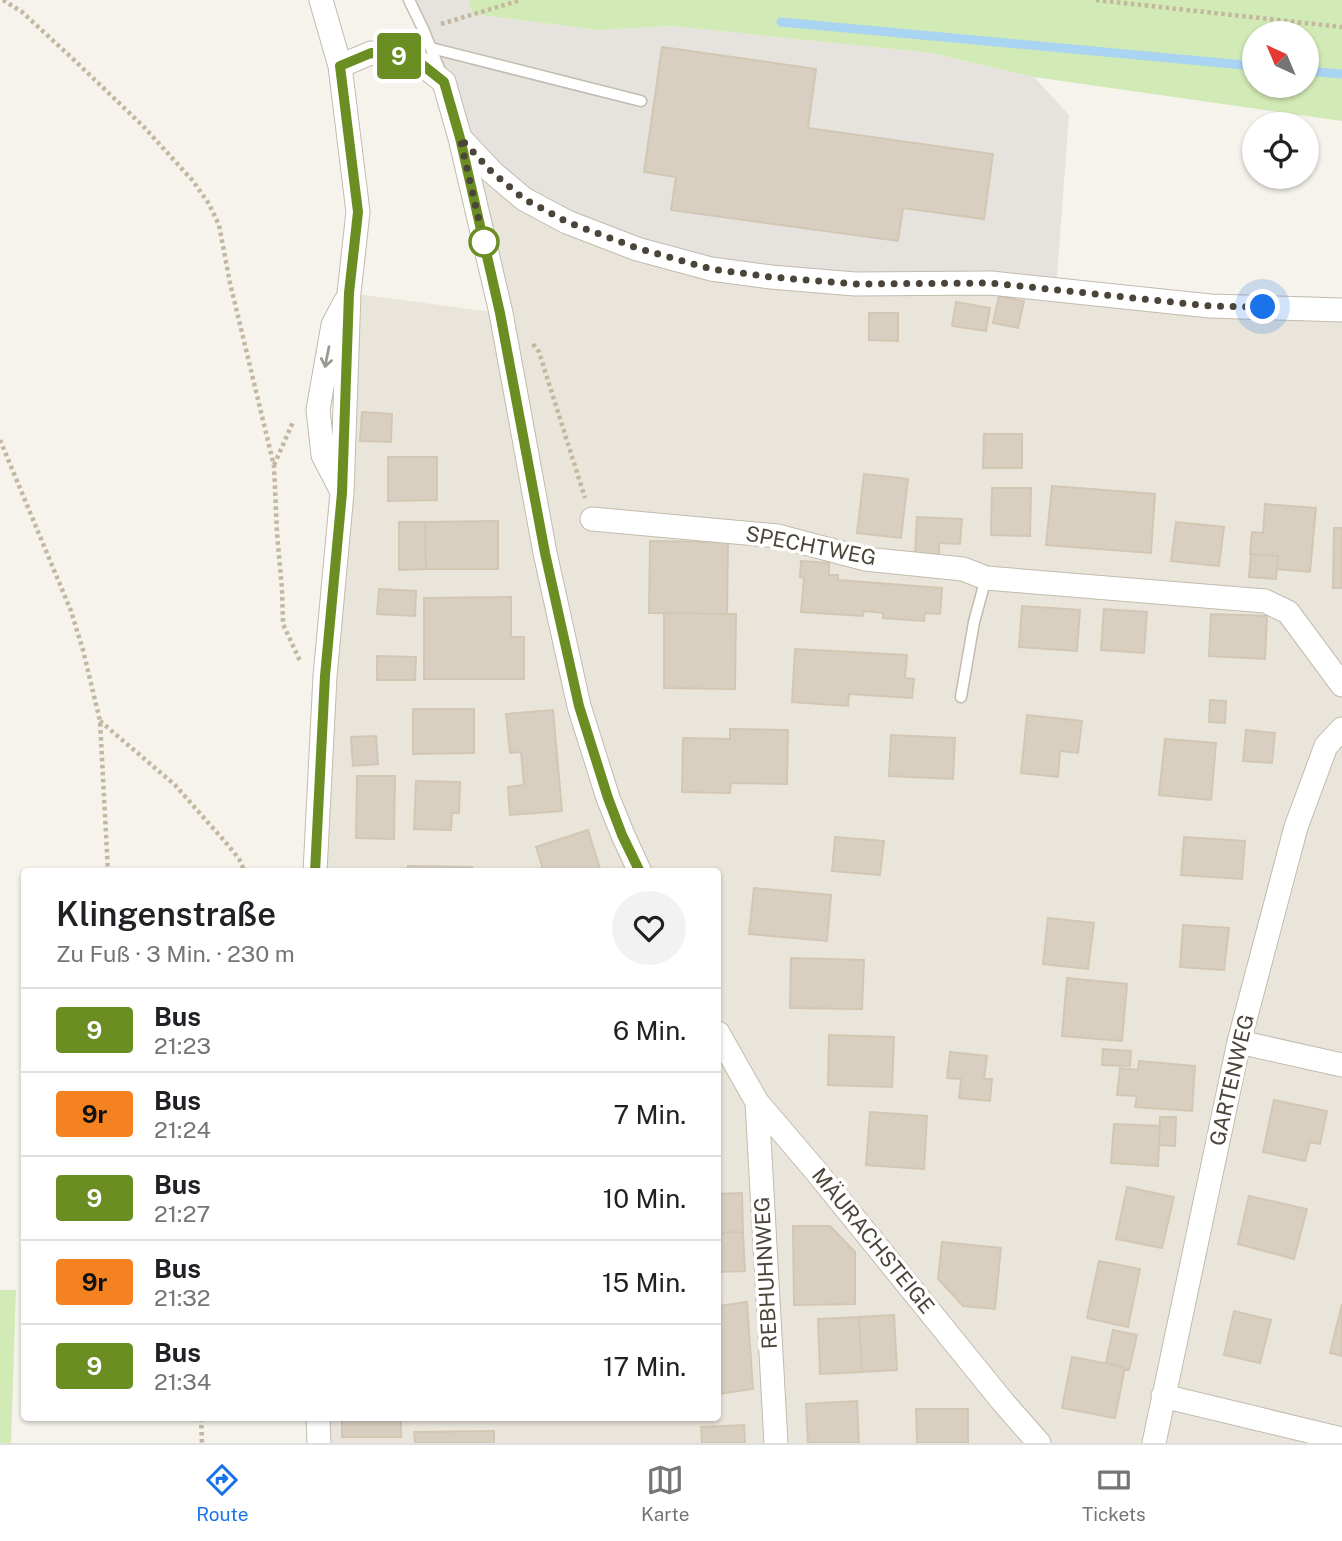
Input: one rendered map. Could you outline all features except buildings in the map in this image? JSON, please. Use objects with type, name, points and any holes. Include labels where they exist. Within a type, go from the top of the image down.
[{"type":"street","points":[[315,868],[325,676],[342,493],[349,293],[358,212],[340,66],[321,0]]},
{"type":"street","points":[[340,66],[371,53],[397,55],[415,59],[444,82],[460,138],[500,313],[545,553],[579,706],[608,798],[638,868]]},
{"type":"street","points":[[460,138],[492,172],[524,199],[567,222],[637,248],[711,269],[855,284],[991,283],[1210,306],[1342,310]]},
{"type":"street","name":"SPECHTWEG","points":[[592,519],[778,536],[865,559],[963,569],[986,578],[1265,601],[1288,612],[1342,685]]},
{"type":"street","name":"GARTENWEG","points":[[1154,1443],[1239,1042],[1296,827],[1326,746],[1342,729]]},
{"type":"street","name":"MÄURACHSTEIGE","points":[[721,1038],[757,1102],[1039,1443]]},
{"type":"street","points":[[1239,1042],[1342,1065]]},
{"type":"street","name":"REBHUHNWEG","points":[[757,1102],[776,1443]]},
{"type":"street","points":[[1163,1396],[1342,1439]]},
{"type":"street","points":[[318,1421],[319,1443]]},
{"type":"lane","points":[[409,0],[424,29],[444,82]]},
{"type":"lane","points":[[430,48],[641,101]]},
{"type":"lane","points":[[961,697],[974,622],[986,578]]},
{"type":"path","points":[[3,0],[42,30],[143,126],[193,181],[209,204],[219,225],[274,466],[283,624],[301,662],[325,676]]},
{"type":"path","points":[[424,29],[521,0]]},
{"type":"path","points":[[1097,0],[1342,27]]},
{"type":"path","points":[[526,336],[539,352],[592,519]]},
{"type":"path","points":[[0,440],[71,611],[83,650],[100,721],[108,868]]},
{"type":"path","points":[[100,721],[175,785],[227,844],[243,868]]},
{"type":"path","points":[[201,1421],[202,1443]]},
{"type":"shaded area","points":[[409,0],[468,0],[473,14],[598,30],[672,26],[931,53],[1034,77],[1069,115],[1056,290],[771,277],[567,222],[460,138]]},
{"type":"shaded area","points":[[460,138],[637,249],[1342,310],[1342,1443],[319,1443],[318,1421],[721,1421],[721,868],[315,868],[349,293],[500,313]]},
{"type":"green space","points":[[468,0],[1342,0],[1342,121],[1319,118],[1319,112],[1279,112],[1034,77],[931,53],[672,26],[598,30],[473,14]]},
{"type":"green space","points":[[0,1290],[16,1290],[11,1443],[0,1443]]},
{"type":"waterway","points":[[781,22],[1242,65]]},
{"type":"waterway","points":[[1320,72],[1342,74]]},
{"type":"bus line","name":"9","points":[[315,868],[325,676],[342,493],[349,293],[358,212],[340,66],[371,53],[415,59],[444,82],[460,138],[500,313],[545,553],[579,706],[608,798],[638,868]]},
{"type":"route","points":[[484,242],[460,138],[492,172],[524,199],[567,222],[637,248],[711,269],[855,284],[991,283],[1210,306],[1263,307]]}]
